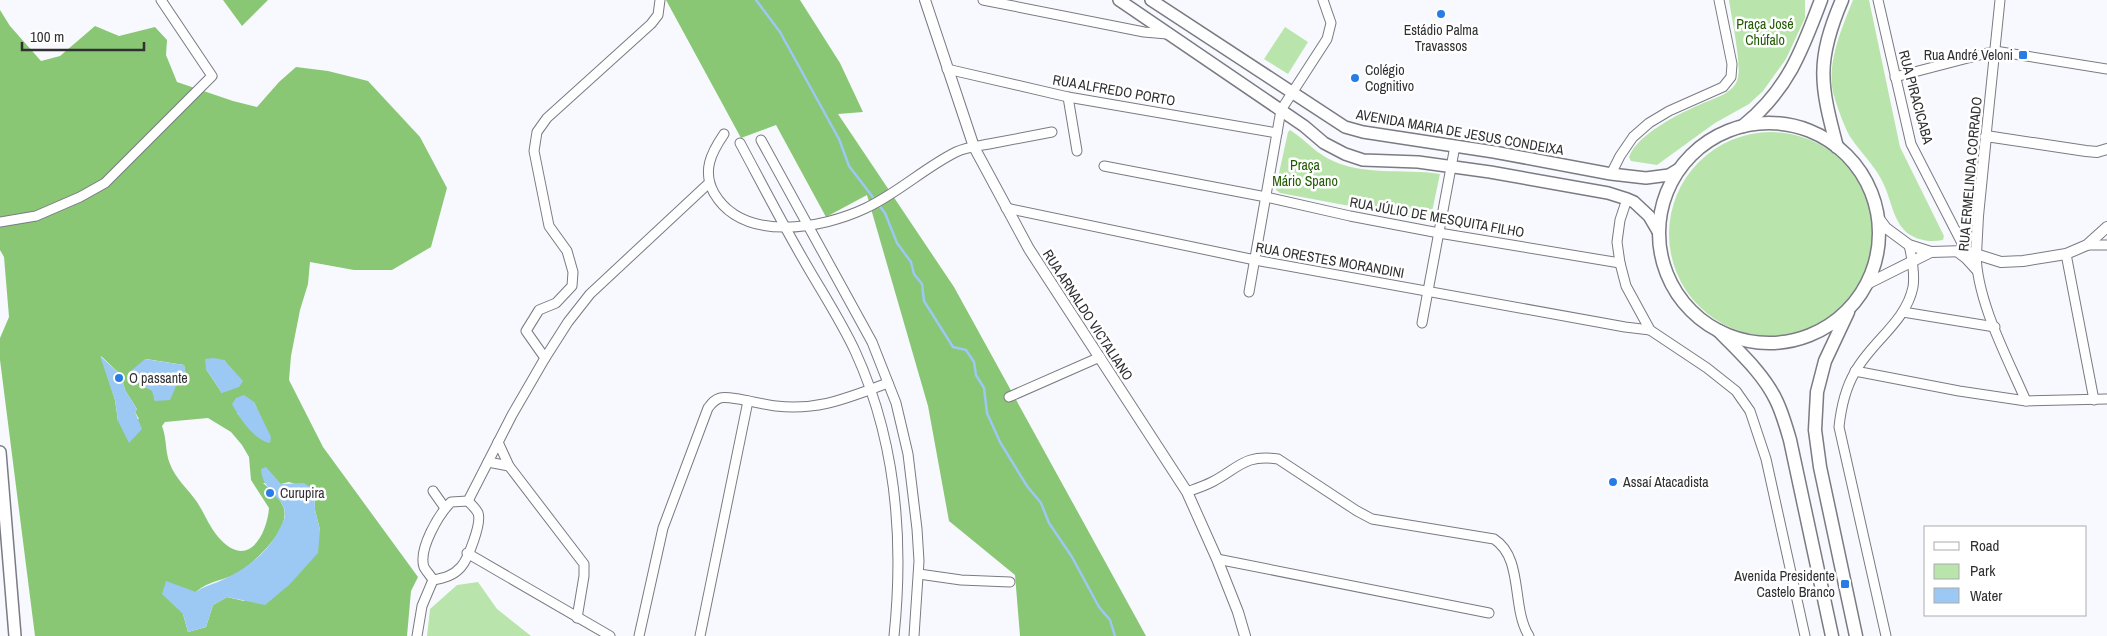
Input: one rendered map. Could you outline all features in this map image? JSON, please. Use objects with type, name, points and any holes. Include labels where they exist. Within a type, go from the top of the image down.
[{"type":"main road","points":[[1119,0],[1304,126],[1324,143],[1345,154],[1363,160],[1418,162],[1452,166],[1608,193],[1634,202],[1649,216],[1659,233]]},
{"type":"main road","name":"AVENIDA MARIA DE JESUS CONDEIXA","points":[[1151,0],[1345,127],[1363,132],[1494,152],[1611,174],[1658,178],[1669,175],[1679,169]]},
{"type":"main road","points":[[1837,147],[1825,100],[1822,67],[1829,31],[1842,0]]},
{"type":"main road","points":[[1743,126],[1761,112],[1785,82],[1796,62],[1818,3]]},
{"type":"main road","points":[[1832,636],[1790,440],[1775,398],[1766,383],[1718,330],[1698,316],[1687,305],[1670,279],[1662,256],[1659,233],[1662,211],[1666,196],[1679,169],[1697,150],[1719,135],[1743,126],[1768,123],[1793,125],[1816,134],[1837,147],[1854,163],[1867,182],[1877,216],[1879,245],[1875,265],[1867,284],[1848,312],[1825,361],[1817,392],[1815,420],[1820,467],[1856,636]]},
{"type":"main road","points":[[1718,330],[1750,341],[1784,342],[1817,332],[1848,312]]},
{"type":"main road","points":[[0,452],[15,636]]},
{"type":"street","points":[[0,222],[36,216],[80,197],[105,182],[212,76],[161,0]]},
{"type":"street","points":[[544,358],[526,331],[539,310],[556,303],[572,286],[573,272],[567,251],[549,226],[534,151],[537,132],[547,118],[651,24],[658,14],[660,0]]},
{"type":"street","name":"RUA ARNALDO VICTALIANO","points":[[925,0],[974,147],[1029,249],[1187,492],[1217,559],[1238,612],[1245,636]]},
{"type":"street","points":[[983,0],[1144,32],[1170,34]]},
{"type":"street","points":[[1249,292],[1281,110],[1327,39],[1331,23],[1323,0]]},
{"type":"street","points":[[1611,174],[1633,137],[1649,124],[1676,107],[1723,88],[1731,77],[1732,64],[1719,0]]},
{"type":"street","name":"RUA PIRACICABA","points":[[1878,0],[1911,144],[1965,252]]},
{"type":"street","name":"RUA ERMELINDA CORRADO","points":[[2000,0],[1978,216],[1965,252],[1976,269],[1979,285],[2026,401]]},
{"type":"street","points":[[1895,77],[1995,51],[2107,69]]},
{"type":"street","name":"RUA ALFREDO PORTO","points":[[948,69],[1068,97],[1276,133]]},
{"type":"street","points":[[1068,97],[1077,151]]},
{"type":"street","points":[[724,134],[715,147],[708,164],[709,183],[719,202],[733,214],[758,225],[807,226],[831,221],[866,208],[957,152],[1052,132]]},
{"type":"street","points":[[1986,136],[2102,154],[2107,148]]},
{"type":"street","points":[[761,140],[872,342],[896,403],[908,454],[917,528],[918,574],[914,636]]},
{"type":"street","points":[[740,143],[784,226],[855,350],[876,408],[894,491],[898,526],[898,591],[894,636]]},
{"type":"street","points":[[1422,323],[1455,146]]},
{"type":"street","name":"RUA JÚLIO DE MESQUITA FILHO","points":[[1104,166],[1439,233],[1620,263]]},
{"type":"street","points":[[468,501],[544,358],[590,294],[709,183]]},
{"type":"street","points":[[1627,198],[1620,220],[1618,242],[1620,263],[1626,286],[1650,330],[1707,368],[1736,391],[1750,411],[1766,459],[1804,636]]},
{"type":"street","name":"RUA ORESTES MORANDINI","points":[[1006,208],[1255,260],[1650,330]]},
{"type":"street","points":[[1877,216],[1886,228],[1909,245],[1931,252],[1965,252],[2001,262],[2023,261],[2066,254],[2087,245],[2107,227]]},
{"type":"street","points":[[1886,636],[1839,427],[1846,393],[1855,371],[1902,312],[1913,286],[1909,245]]},
{"type":"street","points":[[2087,245],[2107,245]]},
{"type":"street","points":[[1867,284],[1931,252]]},
{"type":"street","points":[[1965,252],[1966,258],[1976,269]]},
{"type":"street","points":[[2066,254],[2094,400]]},
{"type":"street","points":[[1902,312],[1995,327]]},
{"type":"street","points":[[1010,397],[1100,357]]},
{"type":"street","points":[[1855,371],[1959,391],[2026,401],[2107,399]]},
{"type":"street","points":[[639,636],[663,528],[708,408],[713,401],[721,397],[730,397],[748,402],[790,408],[815,407],[838,402],[888,383]]},
{"type":"street","points":[[700,636],[748,402]]},
{"type":"street","points":[[498,442],[509,466],[584,564],[584,576],[577,618]]},
{"type":"street","points":[[1187,492],[1214,481],[1252,458],[1278,459],[1351,508],[1372,519],[1478,534],[1494,539],[1507,550],[1520,612],[1529,636]]},
{"type":"street","points":[[488,462],[509,466]]},
{"type":"street","points":[[433,491],[445,508]]},
{"type":"street","points":[[433,580],[424,566],[424,552],[436,521],[451,502],[468,501]]},
{"type":"street","points":[[433,580],[449,577],[461,567],[478,528],[478,513],[468,501]]},
{"type":"street","points":[[467,553],[610,636]]},
{"type":"street","points":[[1217,559],[1489,613]]},
{"type":"street","points":[[918,574],[961,580],[1010,582]]},
{"type":"street","points":[[417,636],[422,606],[433,580]]},
{"type":"green space","points":[[223,0],[268,0],[242,26]]},
{"type":"green space","points":[[666,0],[800,0],[840,63],[863,112],[838,114],[954,287],[1146,636],[1020,636],[1015,575],[949,521],[928,406],[867,195],[826,217],[776,125],[741,138]]},
{"type":"green space","name":"Praça José Chúfalo","points":[[1729,0],[1805,0],[1805,18],[1786,59],[1763,91],[1749,104],[1715,123],[1657,165],[1631,161],[1629,157],[1633,149],[1649,133],[1680,114],[1726,93],[1734,86],[1737,81],[1739,65]]},
{"type":"green space","points":[[1853,0],[1869,0],[1900,147],[1944,236],[1943,240],[1922,240],[1904,230],[1895,214],[1881,179],[1851,138],[1841,116],[1833,92],[1832,68],[1844,22]]},
{"type":"green space","points":[[0,10],[10,26],[41,61],[60,56],[95,26],[119,36],[155,27],[167,40],[166,55],[177,82],[257,107],[279,82],[296,67],[328,71],[368,81],[420,137],[447,188],[431,247],[392,270],[354,270],[310,262],[308,284],[300,310],[291,356],[289,380],[323,447],[418,577],[411,591],[407,636],[35,636],[0,360],[0,338],[9,317],[4,257],[0,250]],"holes":[[[101,356],[121,375],[125,390],[137,409],[135,412],[139,419],[118,421],[115,400]],[[146,359],[184,365],[187,383],[178,382],[155,401]],[[224,360],[231,369],[222,393],[206,369]],[[254,402],[262,420],[246,424],[237,413]],[[208,418],[231,432],[242,445],[249,457],[251,480],[269,508],[265,528],[255,544],[248,549],[240,551],[232,548],[218,537],[197,502],[172,469],[168,459],[162,426],[165,422]],[[289,482],[314,490],[315,510],[320,530],[244,601],[227,597],[213,605],[206,627],[188,632],[183,614],[195,593],[206,585],[234,575],[246,567],[271,543],[283,524],[285,514],[283,506],[277,496],[263,483],[281,484]]]},
{"type":"green space","points":[[1285,27],[1308,42],[1288,74],[1264,59]]},
{"type":"green space","name":"Praça Mário Spano","points":[[1290,130],[1322,155],[1340,164],[1368,170],[1440,174],[1430,221],[1280,193],[1276,190],[1276,187]]},
{"type":"green space","points":[[1771,132],[1791,134],[1819,144],[1836,155],[1850,169],[1865,195],[1871,214],[1873,234],[1871,254],[1861,282],[1850,299],[1836,313],[1810,328],[1791,334],[1771,336],[1751,334],[1723,324],[1706,313],[1692,299],[1677,273],[1671,254],[1669,234],[1671,214],[1681,186],[1692,169],[1706,155],[1732,140],[1751,134]]},
{"type":"green space","points":[[478,582],[497,609],[531,636],[427,636],[430,609],[457,585]]},
{"type":"water","points":[[100,356],[121,375],[125,390],[137,409],[135,412],[142,429],[129,443],[118,421],[115,400]]},
{"type":"water","points":[[145,359],[184,365],[188,383],[178,382],[170,400],[155,401],[152,391],[139,383],[134,377],[132,370]]},
{"type":"water","points":[[205,359],[224,360],[243,381],[239,387],[222,393],[206,369]]},
{"type":"water","points":[[244,395],[254,402],[271,437],[270,443],[258,438],[253,433],[243,422],[232,404],[236,398]]},
{"type":"water","points":[[266,467],[281,484],[304,483],[314,490],[315,510],[320,530],[318,553],[289,585],[265,605],[227,597],[213,605],[206,627],[188,632],[183,614],[162,594],[166,581],[196,592],[237,572],[267,548],[278,532],[285,515],[282,503],[269,489],[262,477],[261,469]]},
{"type":"waterway","points":[[756,0],[780,32],[839,139],[849,166],[885,213],[897,243],[911,262],[914,274],[922,284],[924,301],[953,347],[966,350],[974,362],[976,375],[984,388],[987,413],[1000,442],[1027,486],[1041,503],[1049,523],[1072,557],[1099,607],[1110,620],[1115,636]]},
{"type":"place","name":"Estádio Palma Travassos","points":[[1441,14]]},
{"type":"place","name":"Rua André Veloni","points":[[2023,55]]},
{"type":"place","name":"Colégio Cognitivo","points":[[1355,78]]},
{"type":"place","name":"O passante","points":[[119,378]]},
{"type":"place","name":"Assaí Atacadista","points":[[1613,482]]},
{"type":"place","name":"Curupira","points":[[270,493]]},
{"type":"place","name":"Avenida Presidente Castelo Branco","points":[[1845,584]]}]
